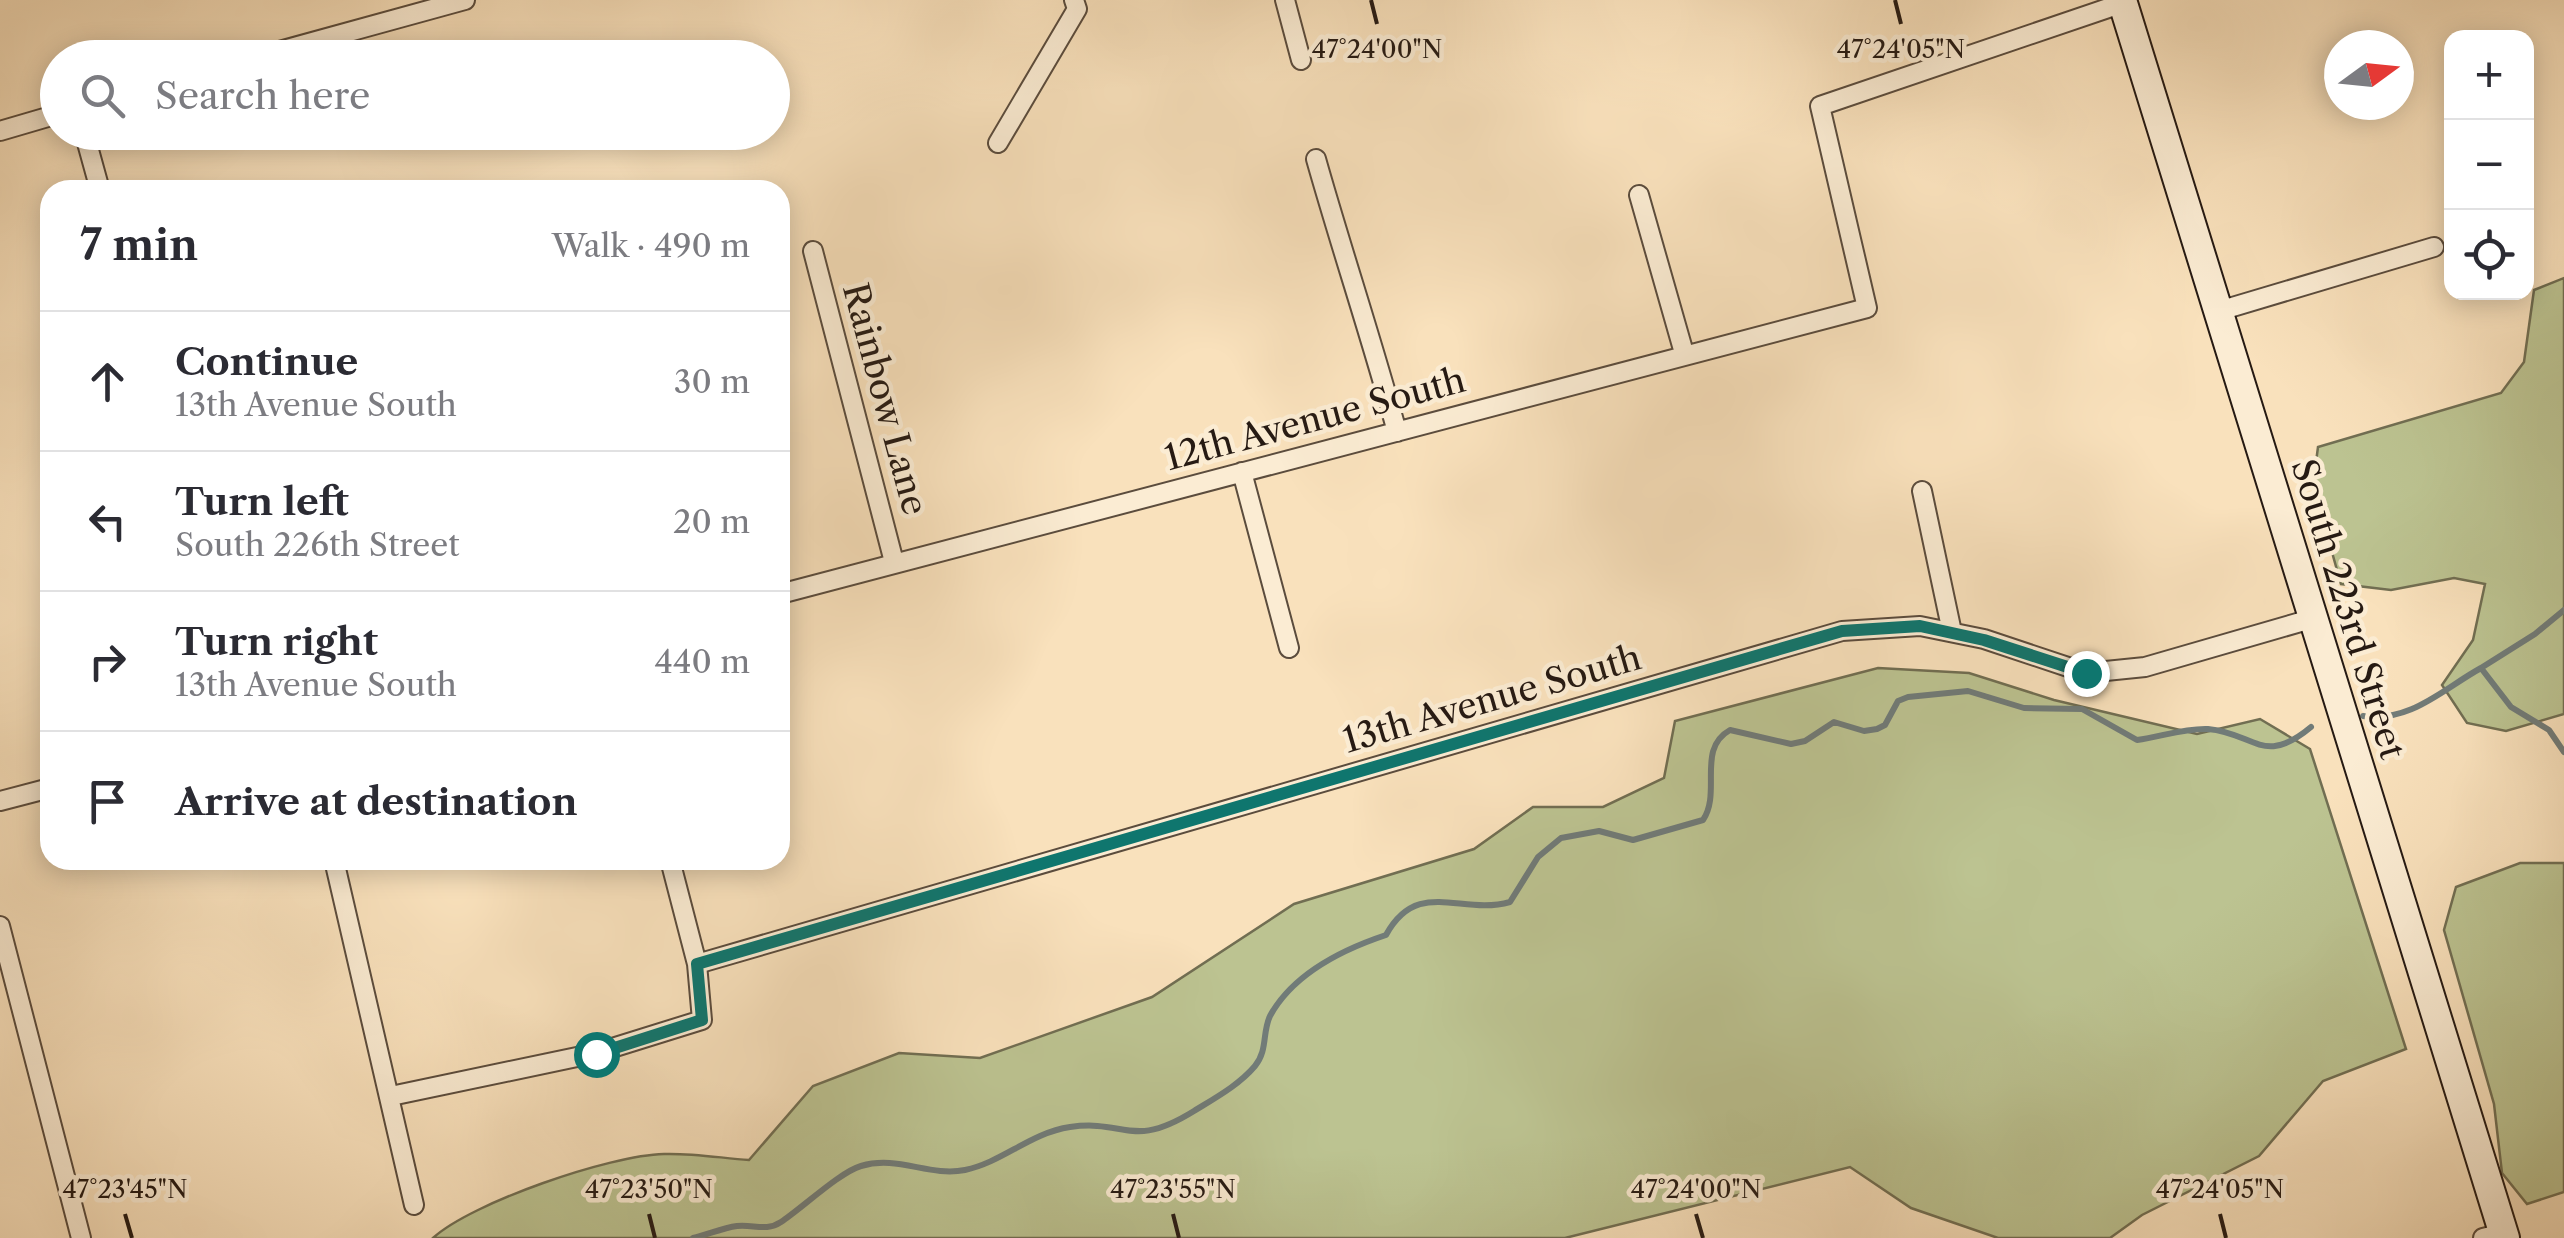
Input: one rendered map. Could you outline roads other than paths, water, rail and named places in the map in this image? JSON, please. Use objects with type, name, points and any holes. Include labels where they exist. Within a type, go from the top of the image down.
[{"type":"street","points":[[319,40],[465,0]]},
{"type":"street","points":[[998,143],[1077,10],[1074,0]]},
{"type":"street","points":[[1286,0],[1302,60]]},
{"type":"street","name":"12th Avenue South","points":[[790,591],[1684,353],[1867,308],[1820,106],[2123,2]]},
{"type":"street","name":"South 223rd Street","points":[[2123,2],[2497,1236]]},
{"type":"street","points":[[0,131],[40,119]]},
{"type":"street","points":[[89,150],[97,180]]},
{"type":"street","points":[[1316,160],[1342,250],[1355,279],[1397,432]]},
{"type":"street","points":[[1639,195],[1684,353]]},
{"type":"street","points":[[2218,311],[2434,246]]},
{"type":"street","name":"Rainbow Lane","points":[[813,251],[894,562]]},
{"type":"street","points":[[1242,472],[1289,648]]},
{"type":"street","points":[[1922,491],[1952,632]]},
{"type":"street","name":"13th Avenue South","points":[[697,964],[1842,631],[1885,626],[1952,632],[2058,667],[2113,672],[2311,620]]},
{"type":"street","points":[[0,800],[40,790]]},
{"type":"street","points":[[336,870],[414,1205]]},
{"type":"street","points":[[391,1096],[596,1054],[702,1020],[697,964],[673,870]]},
{"type":"street","points":[[0,926],[81,1238]]},
{"type":"waterway","points":[[2481,668],[2535,634],[2564,610]]},
{"type":"waterway","points":[[2363,716],[2380,717],[2411,709],[2481,668],[2511,707],[2549,730],[2564,752]]},
{"type":"waterway","points":[[693,1238],[737,1226],[775,1225],[842,1175],[861,1166],[888,1163],[939,1171],[965,1170],[1056,1130],[1089,1126],[1142,1131],[1173,1123],[1226,1091],[1255,1066],[1262,1054],[1270,1016],[1292,988],[1321,965],[1386,935],[1412,907],[1442,902],[1510,902],[1538,857],[1561,838],[1599,831],[1633,840],[1703,820],[1710,797],[1714,748],[1730,730],[1791,744],[1805,741],[1834,722],[1864,731],[1877,729],[1885,725],[1898,701],[1908,697],[1968,691],[2024,708],[2082,709],[2137,740],[2208,729],[2270,746],[2295,739],[2311,727]]}]
